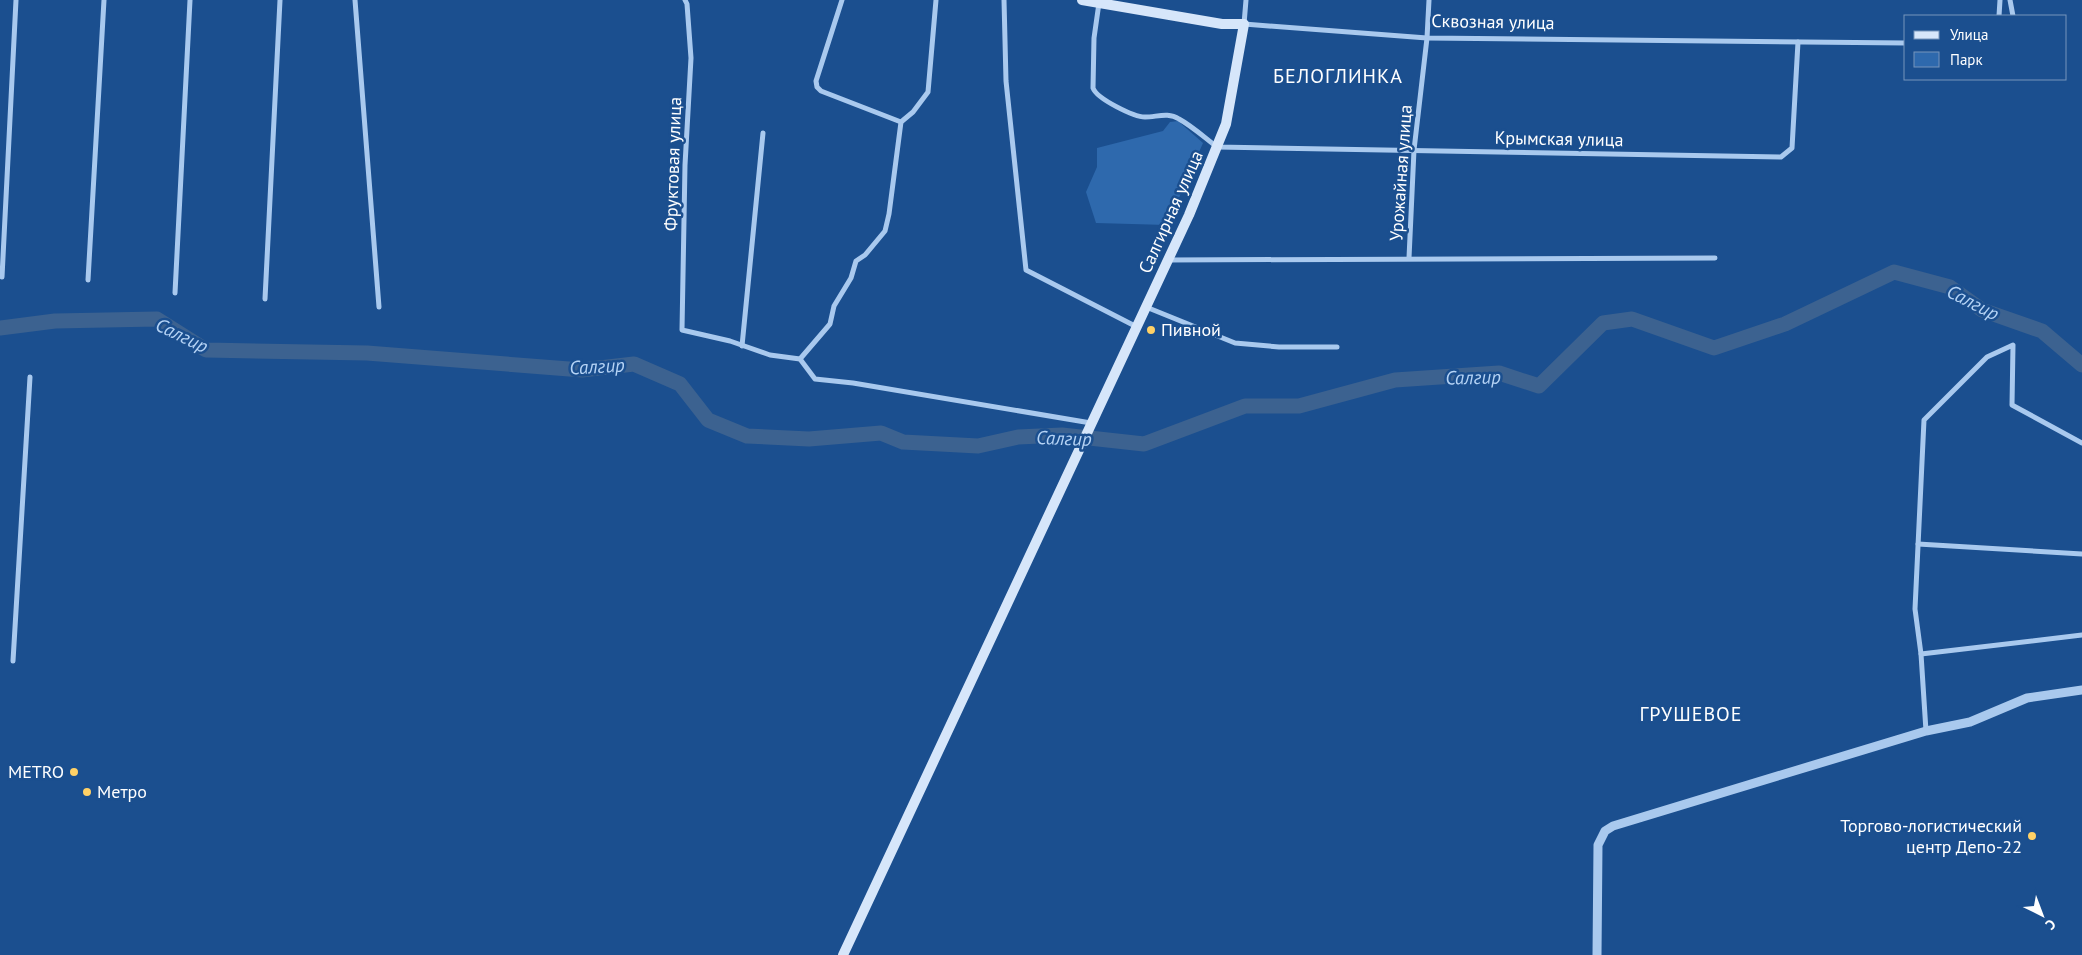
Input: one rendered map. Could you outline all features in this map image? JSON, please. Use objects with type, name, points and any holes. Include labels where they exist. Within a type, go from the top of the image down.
[{"type":"main road","name":"Сквозная улица","points":[[1082,0],[1222,24],[1244,24]]},
{"type":"main road","name":"Салгирная улица","points":[[843,955],[1189,215],[1226,124],[1244,24]]},
{"type":"street","points":[[2,277],[16,0]]},
{"type":"street","points":[[88,280],[104,0]]},
{"type":"street","points":[[175,293],[190,0]]},
{"type":"street","points":[[265,299],[280,0]]},
{"type":"street","points":[[355,0],[379,307]]},
{"type":"street","name":"Фруктовая улица","points":[[685,0],[687,4],[691,58],[685,164],[682,330],[730,341],[742,346]]},
{"type":"street","points":[[842,0],[816,81],[817,87],[821,91],[901,122]]},
{"type":"street","points":[[800,359],[830,324],[834,306],[851,278],[856,261],[865,255],[885,231],[901,122],[913,112],[928,92],[936,0]]},
{"type":"street","points":[[1004,0],[1006,81],[1026,270],[1137,327]]},
{"type":"street","name":"Салгирная улица","points":[[1244,24],[1246,0]]},
{"type":"street","name":"Урожайная улица","points":[[1410,258],[1414,150],[1427,38],[1429,0]]},
{"type":"street","points":[[1999,15],[2000,0]]},
{"type":"street","points":[[2010,0],[2013,15]]},
{"type":"street","points":[[1099,3],[1094,38],[1094,93],[1100,98],[1144,117],[1168,115],[1179,119],[1217,146]]},
{"type":"street","name":"Сквозная улица","points":[[1244,24],[1427,38],[1904,43]]},
{"type":"street","name":"Крымская улица","points":[[1217,146],[1781,157],[1792,148],[1798,42]]},
{"type":"street","points":[[763,133],[742,346],[770,356],[800,359],[815,379],[852,383],[1092,425]]},
{"type":"street","points":[[1167,260],[1715,258]]},
{"type":"street","points":[[1146,307],[1235,343],[1279,347],[1337,347]]},
{"type":"street","points":[[1926,731],[1921,654],[1915,609],[1924,420],[1987,357],[2012,345],[2012,405],[2082,443]]},
{"type":"street","points":[[13,661],[30,377]]},
{"type":"street","points":[[1918,544],[2082,554]]},
{"type":"street","points":[[1921,654],[2082,635]]},
{"type":"street","points":[[1597,955],[1598,845],[1605,831],[1621,822],[1926,731],[1970,722],[2027,698],[2082,690]]},
{"type":"green space","points":[[1178,121],[1203,143],[1167,225],[1096,223],[1086,192],[1097,167],[1097,148],[1163,131],[1170,122]]},
{"type":"waterway","name":"Салгир","points":[[0,328],[55,321],[157,319],[206,350],[367,353],[582,370],[634,364],[680,384],[708,420],[747,436],[809,439],[881,433],[903,442],[978,446],[1018,437],[1062,435],[1144,444],[1245,406],[1299,406],[1395,380],[1499,373],[1539,386],[1603,323],[1632,319],[1714,348],[1785,324],[1894,272],[1950,287],[1982,310],[2042,331],[2082,365]]},
{"type":"place","name":"Пивной","points":[[1151,330]]},
{"type":"place","name":"METRO","points":[[74,772]]},
{"type":"place","name":"Метро","points":[[87,792]]},
{"type":"place","name":"Торгово-логистический центр Депо-22","points":[[2032,836]]},
{"type":"district","name":"БЕЛОГЛИНКА","points":[[1338,76]]},
{"type":"district","name":"ГРУШЕВОЕ","points":[[1691,714]]}]
